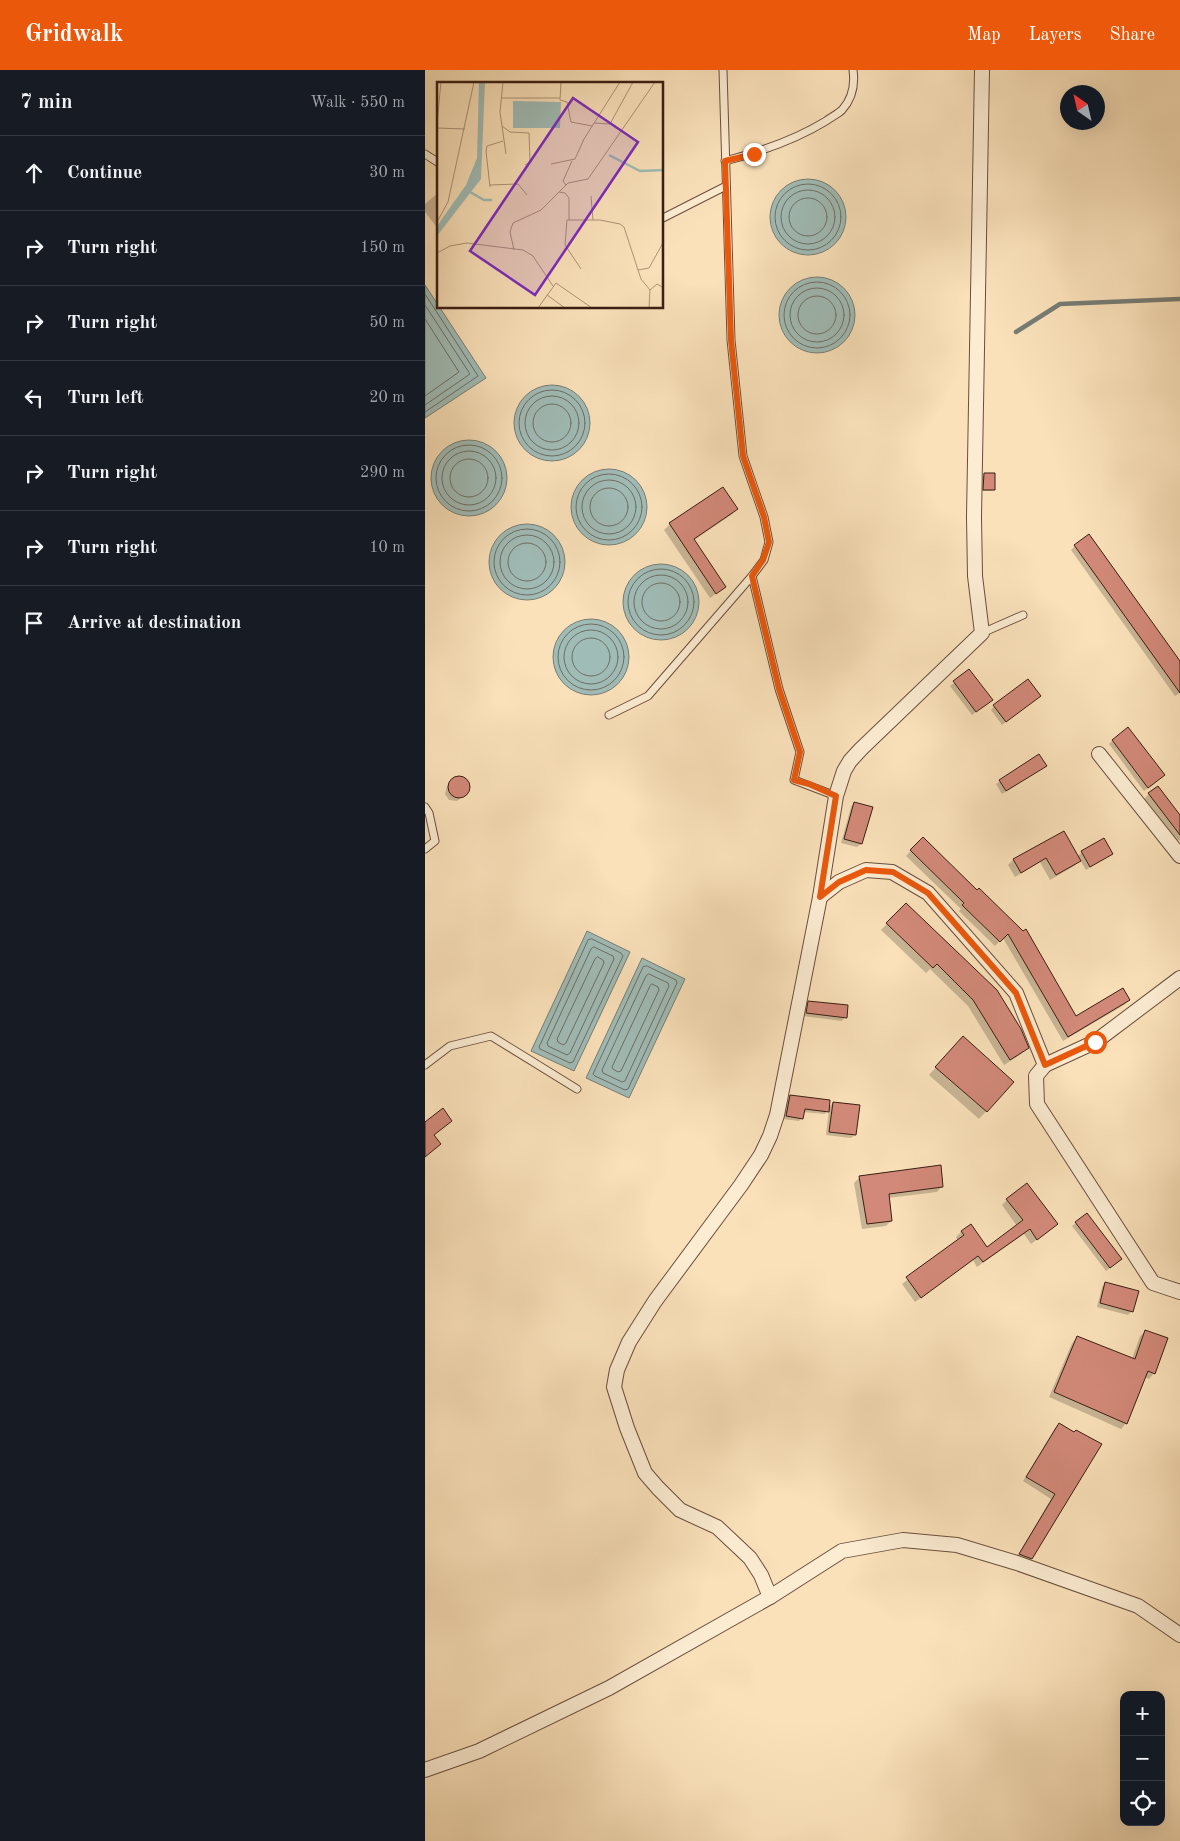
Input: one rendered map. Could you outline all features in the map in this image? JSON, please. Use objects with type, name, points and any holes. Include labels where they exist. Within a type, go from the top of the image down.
[{"type":"street","points":[[770,1597],[761,1575],[750,1558],[717,1527],[680,1510],[645,1473],[627,1428],[615,1387],[617,1370],[629,1342],[655,1301],[741,1185],[761,1155],[770,1136],[779,1106],[820,897],[836,796],[844,771],[850,761],[982,632],[975,576],[974,517],[982,70]]},
{"type":"street","points":[[1099,754],[1180,856]]},
{"type":"street","points":[[820,897],[839,882],[866,870],[893,872],[928,893],[1016,993],[1045,1065]]},
{"type":"street","points":[[1180,978],[1095,1042],[1045,1065],[1036,1076],[1037,1104],[1153,1283],[1180,1292]]},
{"type":"street","points":[[425,1770],[479,1752],[609,1688],[770,1597],[842,1550],[903,1540],[957,1545],[1017,1563],[1138,1606],[1180,1635]]},
{"type":"lane","points":[[609,715],[648,696],[752,576],[763,560],[769,542],[764,517],[743,456],[731,340],[723,70]]},
{"type":"lane","points":[[725,161],[754,154],[780,144],[817,126],[841,111],[850,99],[854,78],[853,70]]},
{"type":"lane","points":[[425,154],[437,163]]},
{"type":"lane","points":[[664,217],[726,186]]},
{"type":"lane","points":[[752,576],[779,689],[800,752],[794,780],[809,784],[836,796]]},
{"type":"lane","points":[[982,632],[1023,616]]},
{"type":"lane","points":[[425,807],[429,813],[435,841],[425,849]]},
{"type":"lane","points":[[425,1065],[450,1046],[491,1036],[577,1089]]},
{"type":"water","points":[[808,179],[823,182],[835,190],[843,202],[846,217],[843,232],[835,244],[823,252],[808,255],[793,252],[781,244],[773,232],[770,217],[773,202],[781,190],[793,182]]},
{"type":"water","points":[[817,277],[832,280],[844,288],[852,300],[855,315],[852,330],[844,342],[832,350],[817,353],[802,350],[790,342],[782,330],[779,315],[782,300],[790,288],[802,280]]},
{"type":"water","points":[[425,285],[437,303],[437,309],[441,309],[486,378],[425,418]]},
{"type":"water","points":[[552,385],[567,388],[579,396],[587,408],[590,423],[587,438],[579,450],[567,458],[552,461],[537,458],[525,450],[517,438],[514,423],[517,408],[525,396],[537,388]]},
{"type":"water","points":[[469,440],[484,443],[496,451],[504,463],[507,478],[504,493],[496,505],[484,513],[469,516],[454,513],[442,505],[434,493],[431,478],[434,463],[442,451],[454,443]]},
{"type":"water","points":[[609,469],[624,472],[636,480],[644,492],[647,507],[644,522],[636,534],[624,542],[609,545],[594,542],[582,534],[574,522],[571,507],[574,492],[582,480],[594,472]]},
{"type":"water","points":[[527,524],[542,527],[554,535],[562,547],[565,562],[562,577],[554,589],[542,597],[527,600],[512,597],[500,589],[492,577],[489,562],[492,547],[500,535],[512,527]]},
{"type":"water","points":[[661,564],[676,567],[688,575],[696,587],[699,602],[696,617],[688,629],[676,637],[661,640],[646,637],[634,629],[626,617],[623,602],[626,587],[634,575],[646,567]]},
{"type":"water","points":[[591,619],[606,622],[618,630],[626,642],[629,657],[626,672],[618,684],[606,692],[591,695],[576,692],[564,684],[556,672],[553,657],[556,642],[564,630],[576,622]]},
{"type":"water","points":[[587,931],[630,952],[574,1071],[531,1051]]},
{"type":"water","points":[[642,958],[685,979],[629,1098],[586,1078]]},
{"type":"building","points":[[984,473],[995,473],[995,490],[983,490]]},
{"type":"building","points":[[723,487],[738,509],[694,539],[726,587],[716,594],[669,523]]},
{"type":"building","points":[[1089,534],[1180,661],[1180,693],[1074,545]]},
{"type":"building","points":[[969,669],[993,700],[976,712],[953,681]]},
{"type":"building","points":[[1028,679],[1041,696],[1006,722],[993,705]]},
{"type":"building","points":[[1128,727],[1165,775],[1148,788],[1112,740]]},
{"type":"building","points":[[1039,754],[1047,766],[1006,791],[999,780]]},
{"type":"building","points":[[459,776],[469,783],[470,787],[463,797],[459,798],[449,791],[448,787],[455,777]]},
{"type":"building","points":[[1158,786],[1180,815],[1180,835],[1148,793]]},
{"type":"building","points":[[854,802],[873,807],[862,844],[844,839]]},
{"type":"building","points":[[1064,831],[1081,861],[1056,875],[1046,858],[1021,873],[1013,859]]},
{"type":"building","points":[[923,837],[977,890],[979,888],[1023,931],[1026,929],[1076,1016],[1123,988],[1130,1000],[1068,1037],[1008,934],[1000,942],[962,905],[964,903],[910,850]]},
{"type":"building","points":[[1104,838],[1113,854],[1090,867],[1081,851]]},
{"type":"building","points":[[906,903],[997,990],[1021,1029],[1029,1048],[1010,1060],[973,1000],[937,964],[933,968],[886,923]]},
{"type":"building","points":[[808,1001],[848,1005],[847,1018],[806,1013]]},
{"type":"building","points":[[963,1036],[1014,1082],[987,1112],[935,1067]]},
{"type":"building","points":[[790,1095],[830,1100],[829,1112],[805,1109],[803,1119],[786,1116]]},
{"type":"building","points":[[833,1102],[860,1105],[856,1135],[829,1132]]},
{"type":"building","points":[[443,1108],[452,1121],[434,1135],[441,1144],[425,1157],[425,1122]]},
{"type":"building","points":[[941,1165],[943,1187],[889,1194],[892,1221],[867,1224],[859,1176]]},
{"type":"building","points":[[1027,1183],[1058,1224],[1037,1240],[1030,1229],[983,1262],[978,1256],[921,1298],[906,1277],[964,1235],[961,1231],[971,1224],[987,1247],[1023,1220],[1006,1199]]},
{"type":"building","points":[[1087,1213],[1122,1259],[1110,1268],[1075,1222]]},
{"type":"building","points":[[1105,1282],[1139,1291],[1133,1312],[1100,1303]]},
{"type":"building","points":[[1145,1330],[1168,1338],[1155,1374],[1148,1371],[1127,1424],[1054,1392],[1077,1336],[1135,1359]]},
{"type":"building","points":[[1059,1423],[1074,1432],[1076,1430],[1102,1444],[1032,1559],[1019,1554],[1055,1494],[1026,1477]]},
{"type":"waterway","points":[[1016,332],[1060,304],[1180,299]]},
{"type":"route","points":[[754,154],[725,161],[731,340],[743,456],[764,517],[769,542],[763,560],[752,576],[779,689],[800,752],[794,780],[809,784],[836,796],[820,897],[839,882],[866,870],[893,872],[928,893],[1016,993],[1045,1065],[1095,1042]]}]
